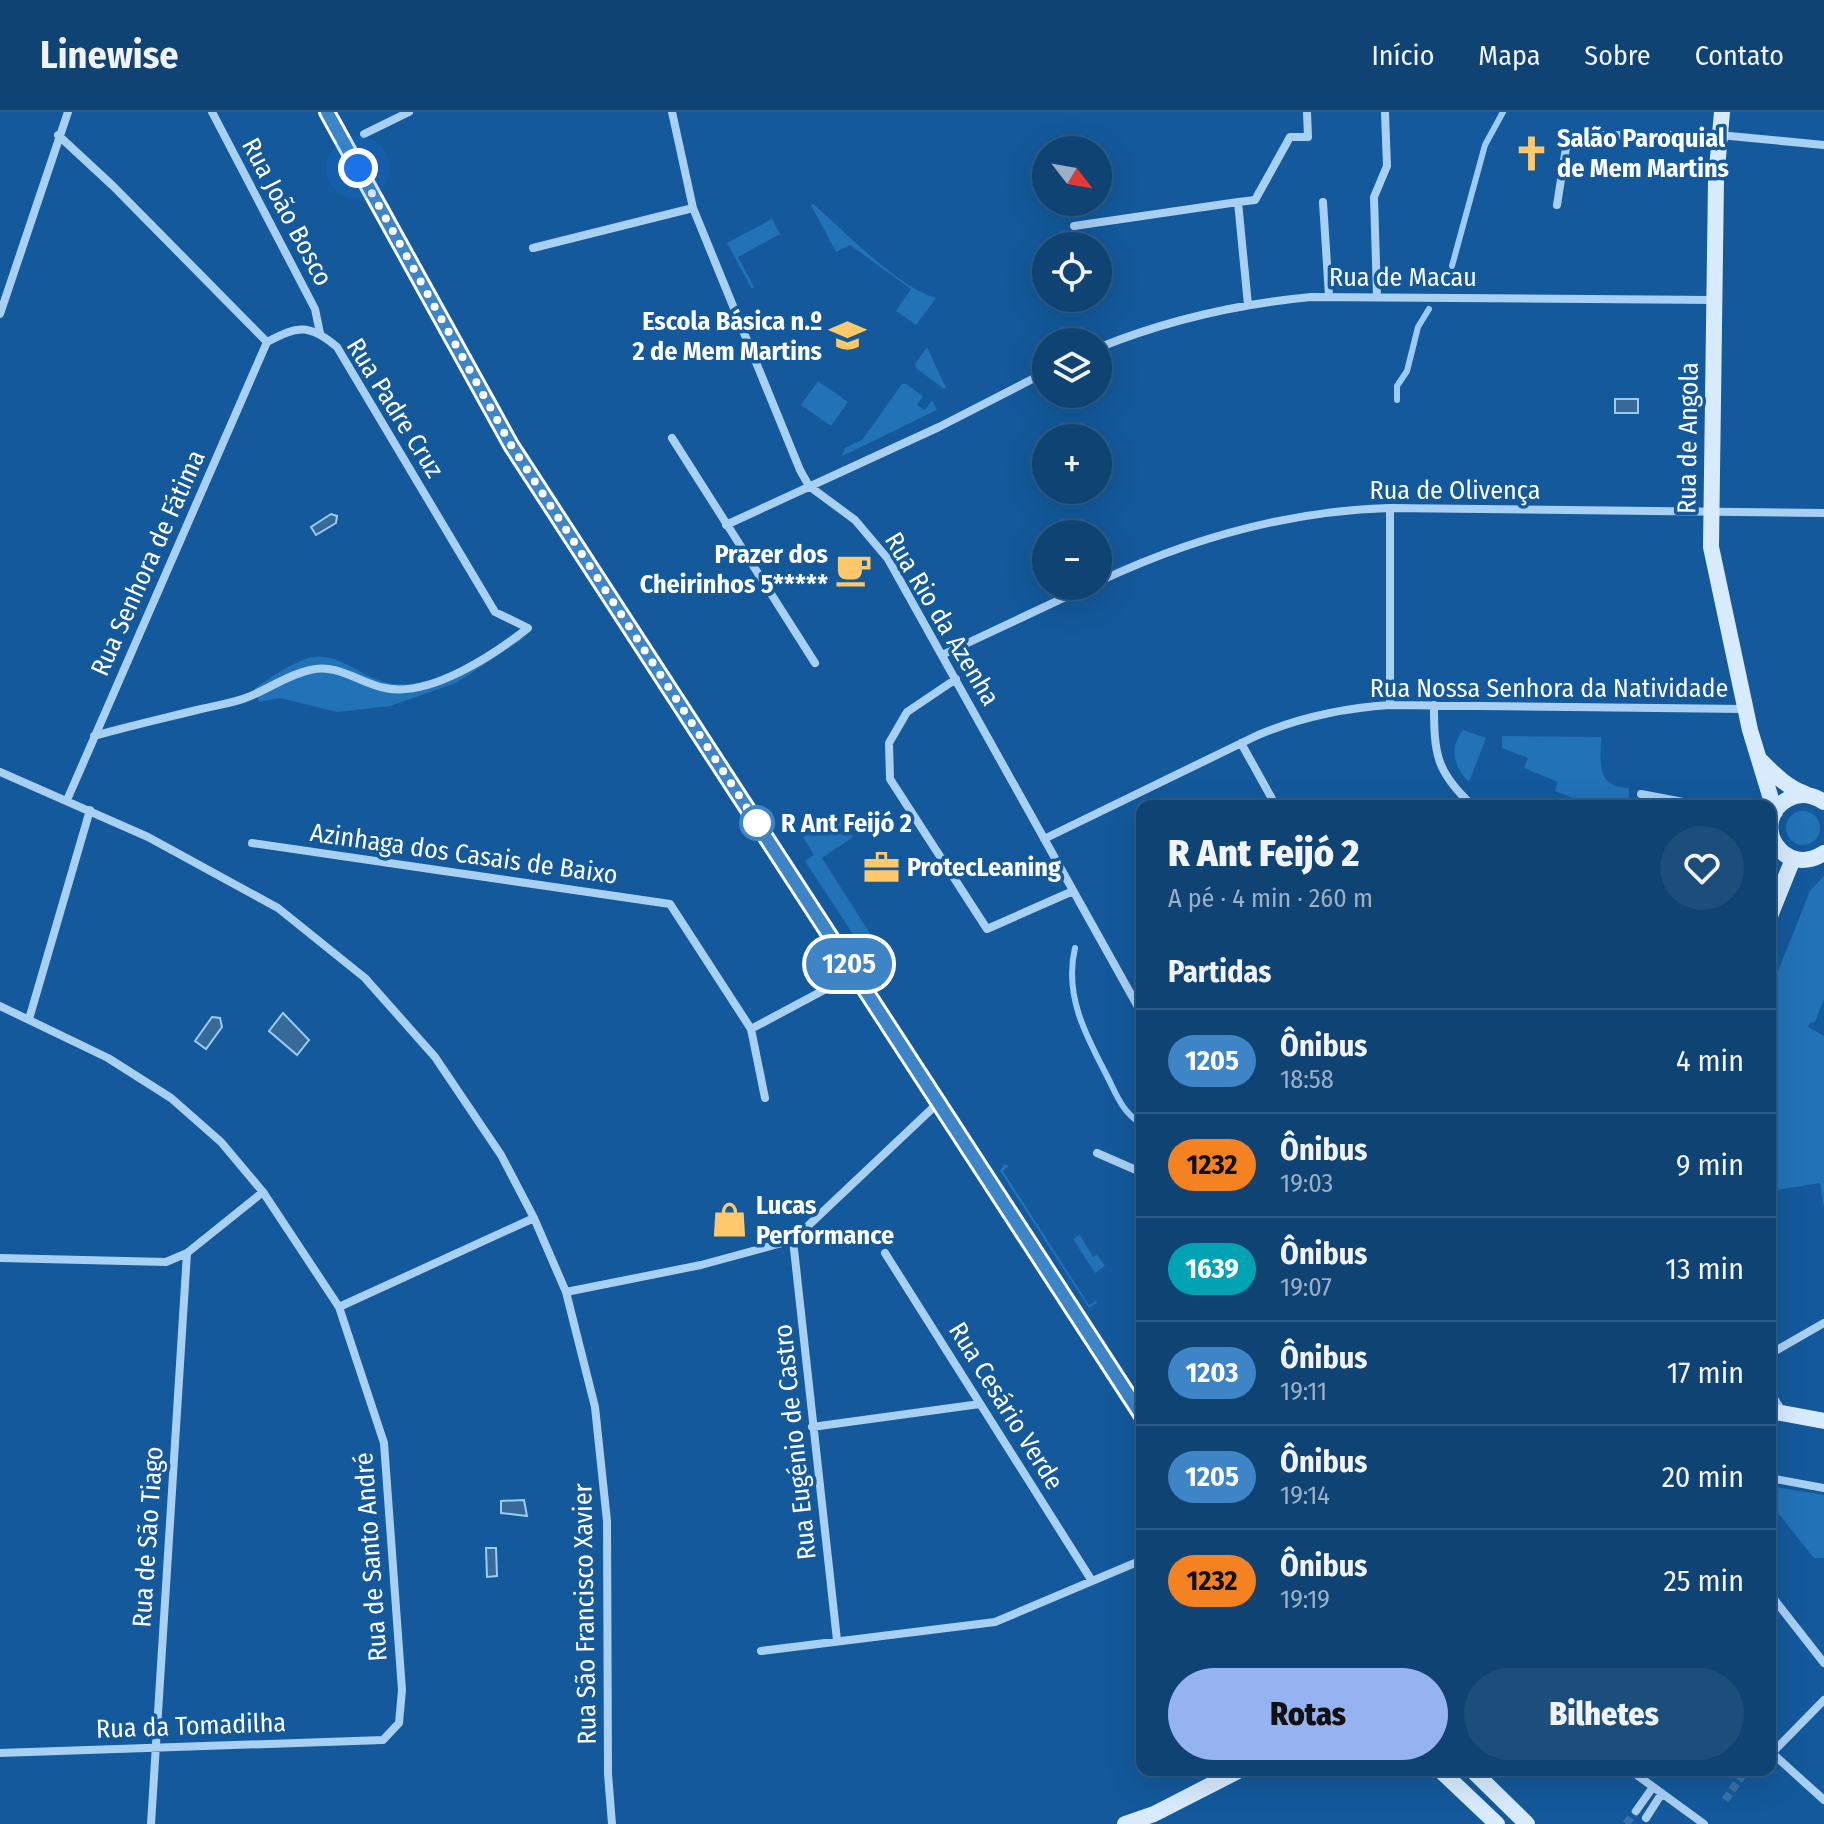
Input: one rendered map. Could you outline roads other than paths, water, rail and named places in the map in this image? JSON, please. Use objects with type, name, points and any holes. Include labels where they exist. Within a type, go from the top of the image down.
[{"type":"street","points":[[0,314],[68,112]]},
{"type":"street","name":"Rua João Bosco","points":[[212,112],[315,309],[320,333]]},
{"type":"street","points":[[327,112],[511,445],[1136,1407]]},
{"type":"street","points":[[364,134],[409,112]]},
{"type":"street","name":"Rua Rio da Azenha","points":[[672,112],[693,208],[754,361],[809,486],[855,520],[881,548],[1136,1003]]},
{"type":"street","points":[[1074,226],[1255,200],[1290,137],[1308,137],[1307,112]]},
{"type":"street","points":[[1377,296],[1374,197],[1387,166],[1385,112]]},
{"type":"street","name":"Rua de Angola","points":[[1722,112],[1714,300],[1713,559],[1769,800]]},
{"type":"street","points":[[58,135],[113,186],[267,342]]},
{"type":"street","points":[[1557,205],[1568,135],[1719,135],[1824,145]]},
{"type":"street","points":[[1238,202],[1248,305]]},
{"type":"street","points":[[1323,202],[1329,296]]},
{"type":"street","points":[[533,248],[693,208]]},
{"type":"street","name":"Rua de Macau","points":[[1112,343],[1179,320],[1248,305],[1329,296],[1714,300]]},
{"type":"street","name":"Rua Padre Cruz","points":[[94,736],[250,697],[295,675],[323,668],[356,676],[384,688],[407,689],[427,685],[483,659],[528,628],[495,612],[337,347],[320,333],[292,329],[267,342]]},
{"type":"street","name":"Rua Senhora de Fátima","points":[[67,800],[267,342]]},
{"type":"street","points":[[726,525],[939,427],[1032,379]]},
{"type":"street","points":[[672,438],[815,663]]},
{"type":"street","points":[[1390,508],[1390,705]]},
{"type":"street","name":"Rua de Olivença","points":[[1112,576],[1184,545],[1251,525],[1320,513],[1390,508],[1824,513]]},
{"type":"street","points":[[942,655],[1059,600]]},
{"type":"street","points":[[956,679],[907,712],[889,743],[890,779],[987,929],[1073,891]]},
{"type":"street","points":[[1434,705],[1434,745],[1439,765],[1450,783],[1467,800]]},
{"type":"street","name":"Rua Nossa Senhora da Natividade","points":[[1044,839],[1241,743],[1309,717],[1349,709],[1434,705],[1746,709]]},
{"type":"street","points":[[1241,743],[1273,800]]},
{"type":"street","points":[[1760,760],[1795,790],[1817,799]]},
{"type":"street","name":"Rua São Francisco Xavier","points":[[0,772],[148,837],[278,908],[365,978],[435,1057],[501,1155],[534,1218],[566,1292],[595,1407],[607,1521],[608,1774],[612,1824]]},
{"type":"street","points":[[1641,794],[1672,800]]},
{"type":"street","points":[[1776,812],[1789,798],[1817,799]]},
{"type":"street","points":[[29,1019],[90,810]]},
{"type":"street","name":"Azinhaga dos Casais de Baixo","points":[[252,843],[670,904],[751,1029]]},
{"type":"street","name":"Rua de Angola","points":[[1776,846],[1793,859]]},
{"type":"street","points":[[1776,901],[1793,859],[1812,860],[1824,853]]},
{"type":"street","points":[[765,1098],[751,1029],[854,973]]},
{"type":"street","name":"Rua de Santo André","points":[[0,1006],[108,1058],[171,1098],[221,1142],[263,1192],[339,1307],[384,1443],[402,1690],[399,1723],[383,1740]]},
{"type":"street","points":[[566,1292],[701,1265],[793,1240],[938,1103]]},
{"type":"street","points":[[1097,1153],[1136,1170]]},
{"type":"street","points":[[0,1258],[166,1262],[187,1253],[263,1192]]},
{"type":"street","points":[[339,1307],[534,1218]]},
{"type":"street","name":"Rua Eugénio de Castro","points":[[793,1240],[837,1640]]},
{"type":"street","name":"Rua de São Tiago","points":[[151,1824],[187,1253]]},
{"type":"street","name":"Rua Cesário Verde","points":[[885,1253],[1092,1581]]},
{"type":"street","points":[[1776,1351],[1824,1323]]},
{"type":"street","points":[[1776,1356],[1783,1347]]},
{"type":"street","points":[[812,1427],[980,1404]]},
{"type":"street","points":[[1778,1413],[1824,1421]]},
{"type":"street","points":[[1776,1479],[1824,1488]]},
{"type":"street","points":[[761,1651],[995,1622],[1136,1563]]},
{"type":"street","points":[[1776,1602],[1824,1663]]},
{"type":"street","points":[[1776,1749],[1824,1700]]},
{"type":"street","name":"Rua da Tomadilha","points":[[0,1753],[383,1740]]},
{"type":"street","points":[[1776,1757],[1824,1800]]},
{"type":"street","points":[[1125,1824],[1154,1814],[1228,1776]]},
{"type":"street","points":[[1446,1776],[1497,1824]]},
{"type":"street","points":[[1478,1776],[1527,1824]]},
{"type":"street","points":[[1638,1776],[1704,1824]]},
{"type":"street","points":[[1636,1811],[1653,1787]]},
{"type":"street","points":[[1646,1818],[1662,1793]]},
{"type":"waterway","points":[[1452,266],[1485,145],[1503,112]]},
{"type":"waterway","points":[[1397,400],[1397,386],[1407,371],[1418,327],[1429,309]]},
{"type":"waterway","points":[[1075,948],[1072,981],[1078,1013],[1120,1102],[1136,1120]]},
{"type":"tunnel","points":[[1725,1800],[1742,1776]]},
{"type":"tunnel","points":[[1626,1824],[1636,1811]]},
{"type":"place","name":"Salão Paroquial de Mem Martins","points":[[1531,153]]},
{"type":"place","name":"Escola Básica n.º 2 de Mem Martins","points":[[848,336]]},
{"type":"place","name":"Prazer dos Cheirinhos 5*****","points":[[854,569]]},
{"type":"place","name":"R Ant Feijó 2","points":[[757,823]]},
{"type":"place","name":"ProtecLeaning","points":[[881,867]]},
{"type":"place","name":"Lucas Performance","points":[[730,1220]]}]
